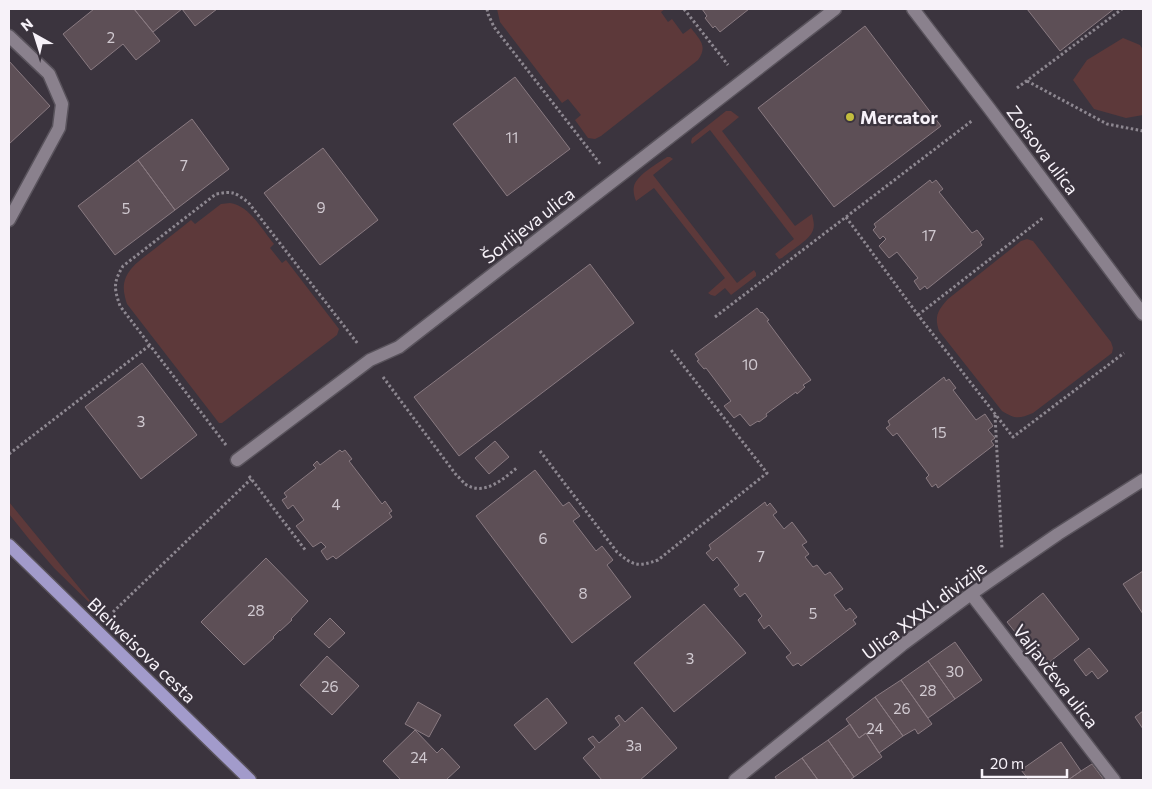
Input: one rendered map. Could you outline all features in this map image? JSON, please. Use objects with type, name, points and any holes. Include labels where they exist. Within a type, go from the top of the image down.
[{"type":"main road","name":"Bleiweisova cesta","points":[[9,544],[250,780]]},
{"type":"street","name":"Šorlijeva ulica","points":[[237,460],[370,360],[399,347],[835,9]]},
{"type":"street","name":"Zoisova ulica","points":[[912,9],[1143,314]]},
{"type":"street","points":[[9,36],[49,74],[62,104],[59,128],[9,220]]},
{"type":"street","name":"Ulica XXXI. divizije","points":[[735,780],[902,646],[971,594],[1058,534],[1143,480]]},
{"type":"street","name":"Valjavčeva ulica","points":[[971,594],[1114,780]]},
{"type":"path","points":[[487,9],[494,27],[614,181]]},
{"type":"path","points":[[684,9],[740,82]]},
{"type":"path","points":[[1017,88],[1122,9]]},
{"type":"path","points":[[1026,81],[1107,124],[1143,131]]},
{"type":"path","points":[[715,317],[975,118]]},
{"type":"path","points":[[306,551],[120,306],[116,292],[117,278],[123,266],[216,194],[229,192],[239,195],[248,202],[465,484],[474,488],[485,488],[496,484],[518,467]]},
{"type":"path","points":[[918,315],[1061,204]]},
{"type":"path","points":[[846,218],[918,315],[1013,437],[1124,352]]},
{"type":"path","points":[[9,454],[150,345]]},
{"type":"path","points":[[540,451],[618,552],[627,560],[638,565],[658,560],[767,473],[671,350]]},
{"type":"path","points":[[995,414],[1002,552]]},
{"type":"path","points":[[113,612],[251,479]]},
{"type":"shaded area","points":[[497,9],[665,9],[661,12],[668,22],[672,19],[683,34],[691,28],[703,47],[698,60],[601,136],[595,139],[588,138],[575,120],[581,115],[568,99],[562,103],[500,22]]},
{"type":"shaded area","points":[[1123,38],[1140,45],[1143,50],[1143,115],[1126,118],[1094,109],[1073,80],[1087,60]]},
{"type":"shaded area","points":[[726,111],[731,111],[739,117],[722,131],[795,226],[812,214],[814,226],[811,234],[782,258],[779,259],[775,254],[794,239],[710,130],[692,144],[691,142],[692,138]]},
{"type":"shaded area","points":[[667,157],[673,159],[653,175],[737,283],[754,270],[756,273],[756,276],[731,295],[725,288],[715,296],[708,293],[725,278],[654,188],[636,201],[634,186],[636,182],[648,170]]},
{"type":"shaded area","points":[[230,203],[243,208],[255,219],[274,244],[270,248],[282,263],[286,260],[339,329],[337,335],[222,423],[219,423],[127,304],[124,287],[129,272],[144,257],[191,220],[195,224],[221,204]]},
{"type":"shaded area","points":[[1027,239],[1033,241],[1111,342],[1113,348],[1112,353],[1033,413],[1017,417],[1010,416],[1002,411],[939,331],[937,317],[939,310],[948,299],[1021,241]]},
{"type":"shaded area","points":[[9,502],[100,613],[54,568],[29,539],[9,514]]},
{"type":"building","points":[[94,9],[134,9],[160,41],[136,60],[123,44],[91,70],[63,34]]},
{"type":"building","points":[[134,9],[182,9],[153,32]]},
{"type":"building","points":[[182,9],[217,9],[195,26]]},
{"type":"building","points":[[702,9],[749,9],[720,32],[715,26],[713,28],[705,18],[707,16]]},
{"type":"building","points":[[1027,9],[1114,9],[1060,51]]},
{"type":"building","name":"Mercator","points":[[865,26],[941,126],[834,207],[758,108]]},
{"type":"building","points":[[9,61],[50,106],[9,144]]},
{"type":"building","points":[[515,77],[570,149],[507,196],[453,124]]},
{"type":"building","points":[[192,119],[229,169],[175,210],[138,160]]},
{"type":"building","points":[[323,148],[378,220],[320,265],[264,193]]},
{"type":"building","points":[[138,160],[175,210],[115,255],[78,206]]},
{"type":"building","points":[[930,180],[932,183],[936,180],[943,189],[939,192],[972,233],[977,230],[984,239],[980,242],[982,245],[927,289],[925,286],[920,290],[914,281],[918,278],[897,252],[889,258],[879,246],[886,239],[883,236],[880,239],[873,230],[876,227],[874,224]]},
{"type":"building","points":[[590,264],[634,323],[459,456],[414,397]]},
{"type":"building","points":[[757,308],[769,320],[767,321],[811,380],[803,385],[805,387],[797,394],[796,392],[766,414],[767,416],[759,422],[750,426],[740,414],[734,418],[724,406],[731,401],[706,368],[704,369],[697,361],[699,360],[695,354]]},
{"type":"building","points":[[142,363],[197,435],[141,479],[85,407]]},
{"type":"building","points":[[944,377],[946,381],[949,379],[956,388],[953,390],[976,420],[985,414],[993,426],[988,430],[995,438],[991,441],[994,445],[938,488],[936,484],[932,487],[926,478],[929,475],[897,433],[893,436],[886,428],[890,425],[888,421]]},
{"type":"building","points":[[495,441],[509,457],[489,474],[475,458]]},
{"type":"building","points":[[340,450],[342,452],[345,450],[352,459],[349,461],[382,504],[385,501],[392,511],[389,513],[392,517],[336,559],[333,556],[327,560],[321,551],[326,547],[321,542],[313,547],[296,526],[304,520],[293,505],[288,509],[282,500],[287,497],[284,493],[316,468],[313,465],[317,461],[320,465]]},
{"type":"building","points":[[535,470],[563,506],[569,502],[580,516],[573,521],[596,551],[602,546],[613,560],[607,565],[631,597],[572,643],[476,516]]},
{"type":"building","points":[[765,502],[767,506],[770,503],[777,512],[773,515],[784,529],[792,522],[807,542],[802,545],[809,554],[805,557],[813,567],[817,565],[825,575],[830,572],[843,589],[834,595],[846,611],[850,608],[857,617],[853,620],[856,624],[801,666],[798,663],[793,666],[786,657],[791,653],[769,625],[764,629],[758,620],[762,616],[745,593],[740,597],[734,589],[739,585],[717,557],[713,561],[706,553],[711,549],[709,545]]},
{"type":"building","points":[[266,558],[308,601],[274,638],[244,665],[201,622]]},
{"type":"building","points":[[1143,571],[1143,614],[1123,584]]},
{"type":"building","points":[[1043,593],[1079,639],[1043,667],[1007,622]]},
{"type":"building","points":[[704,604],[746,653],[674,712],[634,663]]},
{"type":"building","points":[[330,618],[345,633],[329,648],[314,634]]},
{"type":"building","points":[[955,642],[982,680],[955,699],[928,661]]},
{"type":"building","points":[[1089,648],[1108,671],[1098,679],[1092,671],[1086,676],[1074,660]]},
{"type":"building","points":[[327,656],[359,686],[332,715],[300,685]]},
{"type":"building","points":[[928,661],[955,699],[928,718],[901,680]]},
{"type":"building","points":[[901,680],[932,724],[918,734],[915,729],[903,736],[875,697]]},
{"type":"building","points":[[875,697],[903,736],[879,753],[866,733],[859,738],[846,719]]},
{"type":"building","points":[[547,698],[567,723],[535,750],[514,725]]},
{"type":"building","points":[[418,702],[441,715],[429,737],[405,724]]},
{"type":"building","points":[[642,707],[677,748],[640,780],[602,780],[583,758],[595,747],[588,739],[593,736],[599,743],[620,725],[615,718],[619,715],[625,722]]},
{"type":"building","points":[[1143,711],[1143,729],[1135,717]]},
{"type":"building","points":[[850,724],[859,738],[866,733],[882,757],[854,777],[828,740]]},
{"type":"building","points":[[415,730],[437,753],[442,748],[460,767],[446,780],[401,780],[383,761]]},
{"type":"building","points":[[828,740],[854,777],[850,780],[818,780],[802,758]]},
{"type":"building","points":[[1061,742],[1081,771],[1068,780],[1029,780],[1021,770]]},
{"type":"building","points":[[802,758],[818,780],[777,780],[775,777]]},
{"type":"building","points":[[1092,764],[1104,780],[1068,780],[1081,771]]},
{"type":"place","name":"Mercator","points":[[850,117]]}]
